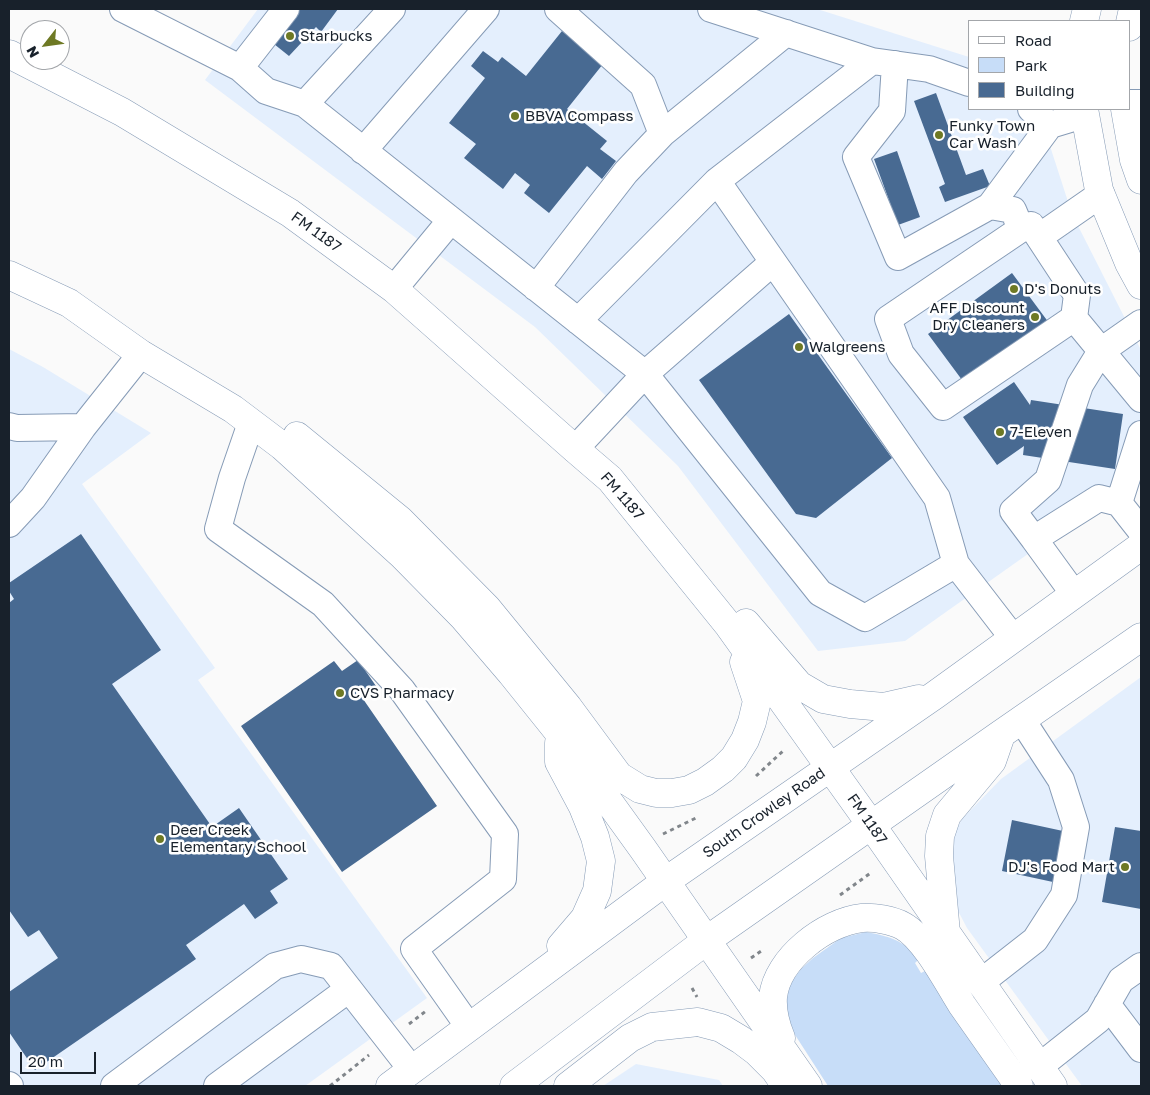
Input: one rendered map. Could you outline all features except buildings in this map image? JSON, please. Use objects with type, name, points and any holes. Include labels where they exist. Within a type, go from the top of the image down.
[{"type":"main road","points":[[1130,22],[1133,9]]},
{"type":"main road","name":"FM 1187","points":[[9,54],[122,112],[290,213],[394,289],[610,479],[729,626],[872,826],[946,935],[1046,1076]]},
{"type":"main road","points":[[1125,110],[1134,160],[1141,180]]},
{"type":"main road","points":[[1090,111],[1101,194],[1129,263],[1141,285]]},
{"type":"main road","points":[[9,276],[68,303],[141,354],[242,416],[282,446],[403,556],[463,617],[512,673],[560,734],[666,881],[707,940],[796,1080]]},
{"type":"main road","points":[[242,416],[274,417],[400,520],[488,608],[568,707],[619,776],[640,789],[656,793],[689,790],[705,782],[723,769],[734,758],[745,740],[757,701],[749,675],[729,626]]},
{"type":"main road","points":[[610,479],[640,490],[713,582],[799,685],[823,699],[884,707],[935,695]]},
{"type":"main road","name":"South Crowley Road","points":[[390,1086],[666,881],[935,695],[1141,546]]},
{"type":"main road","points":[[518,1085],[707,940],[1141,637]]},
{"type":"main road","points":[[946,935],[939,856],[940,836],[947,815],[992,761],[1011,727]]},
{"type":"main road","points":[[538,976],[585,918],[598,891],[601,861],[596,837],[584,807],[559,762],[560,734]]},
{"type":"main road","points":[[796,1080],[774,1012],[773,997],[779,977],[790,959],[805,945],[824,932],[845,922],[863,918],[884,920],[903,927],[923,944],[981,1033],[1019,1086]]},
{"type":"main road","points":[[568,1086],[630,1038],[652,1027],[698,1022],[721,1028],[757,1052],[775,1070],[796,1080]]},
{"type":"lane","points":[[124,9],[240,68],[266,91],[305,104],[645,374],[820,593],[865,618],[956,564]]},
{"type":"lane","points":[[240,68],[286,9]]},
{"type":"lane","points":[[305,104],[392,9]]},
{"type":"lane","points":[[363,150],[486,9]]},
{"type":"lane","points":[[558,9],[643,85],[662,134]]},
{"type":"lane","points":[[711,9],[884,62],[929,69],[968,83]]},
{"type":"lane","points":[[536,288],[626,172],[662,134],[786,33]]},
{"type":"lane","points":[[578,321],[717,181],[884,62]]},
{"type":"lane","points":[[884,62],[892,111],[856,157],[898,257],[990,206],[1041,117],[1090,111]]},
{"type":"lane","points":[[717,181],[772,263],[937,498],[956,564],[1013,638]]},
{"type":"lane","points":[[1074,318],[943,407],[901,354],[888,319],[1030,233],[1101,194]]},
{"type":"lane","points":[[990,206],[1013,210],[1077,295],[1074,318],[1141,399]]},
{"type":"lane","points":[[394,289],[451,220]]},
{"type":"lane","points":[[575,449],[645,374],[772,263]]},
{"type":"lane","points":[[1074,594],[1013,511],[1048,480],[1080,385],[1101,351],[1141,323]]},
{"type":"lane","points":[[9,524],[33,498],[83,427],[141,354]]},
{"type":"lane","points":[[242,416],[232,478],[218,530],[323,604],[402,690],[505,834],[503,879],[414,949],[469,1027]]},
{"type":"lane","points":[[9,426],[17,428],[83,427]]},
{"type":"lane","points":[[1119,503],[1141,434]]},
{"type":"lane","points":[[1034,539],[1099,498],[1119,503],[1141,532]]},
{"type":"lane","points":[[980,983],[1035,940],[1064,895],[1076,827],[1061,780],[1011,727]]},
{"type":"lane","points":[[114,1086],[275,966],[301,959],[331,966],[412,1070]]},
{"type":"lane","points":[[1046,1076],[1098,1020],[1121,980],[1141,966]]},
{"type":"lane","points":[[217,1086],[349,989]]},
{"type":"lane","points":[[1107,1004],[1139,1041]]},
{"type":"path","points":[[692,988],[697,998]]},
{"type":"shaded area","points":[[258,9],[817,9],[968,57],[968,110],[1038,110],[1072,214],[1141,350],[1141,474],[905,641],[818,651],[678,466],[535,327],[205,80]]},
{"type":"shaded area","name":"Deer Creek Elementary School","points":[[9,349],[43,367],[151,433],[82,484],[215,668],[198,680],[427,998],[305,1086],[9,1086]]},
{"type":"shaded area","points":[[1141,677],[1141,1086],[1082,1086],[967,928],[956,907],[951,839],[962,819],[1001,779]]},
{"type":"shaded area","points":[[636,1064],[719,1080],[723,1086],[603,1086]]},
{"type":"green space","points":[[866,932],[881,935],[902,943],[913,953],[918,960],[915,963],[921,973],[925,971],[1007,1086],[828,1086],[788,1024],[785,1004],[790,984],[801,969],[813,958],[841,938]]},
{"type":"place","name":"Starbucks","points":[[290,36]]},
{"type":"place","name":"BBVA Compass","points":[[515,116]]},
{"type":"place","name":"Funky Town Car Wash","points":[[939,135]]},
{"type":"place","name":"D's Donuts","points":[[1014,289]]},
{"type":"place","name":"AFF Discount Dry Cleaners","points":[[1035,317]]},
{"type":"place","name":"Walgreens","points":[[799,347]]},
{"type":"place","name":"7-Eleven","points":[[1000,432]]},
{"type":"place","name":"CVS Pharmacy","points":[[340,693]]},
{"type":"place","name":"Deer Creek Elementary School","points":[[160,839]]},
{"type":"place","name":"DJ's Food Mart","points":[[1125,867]]}]
